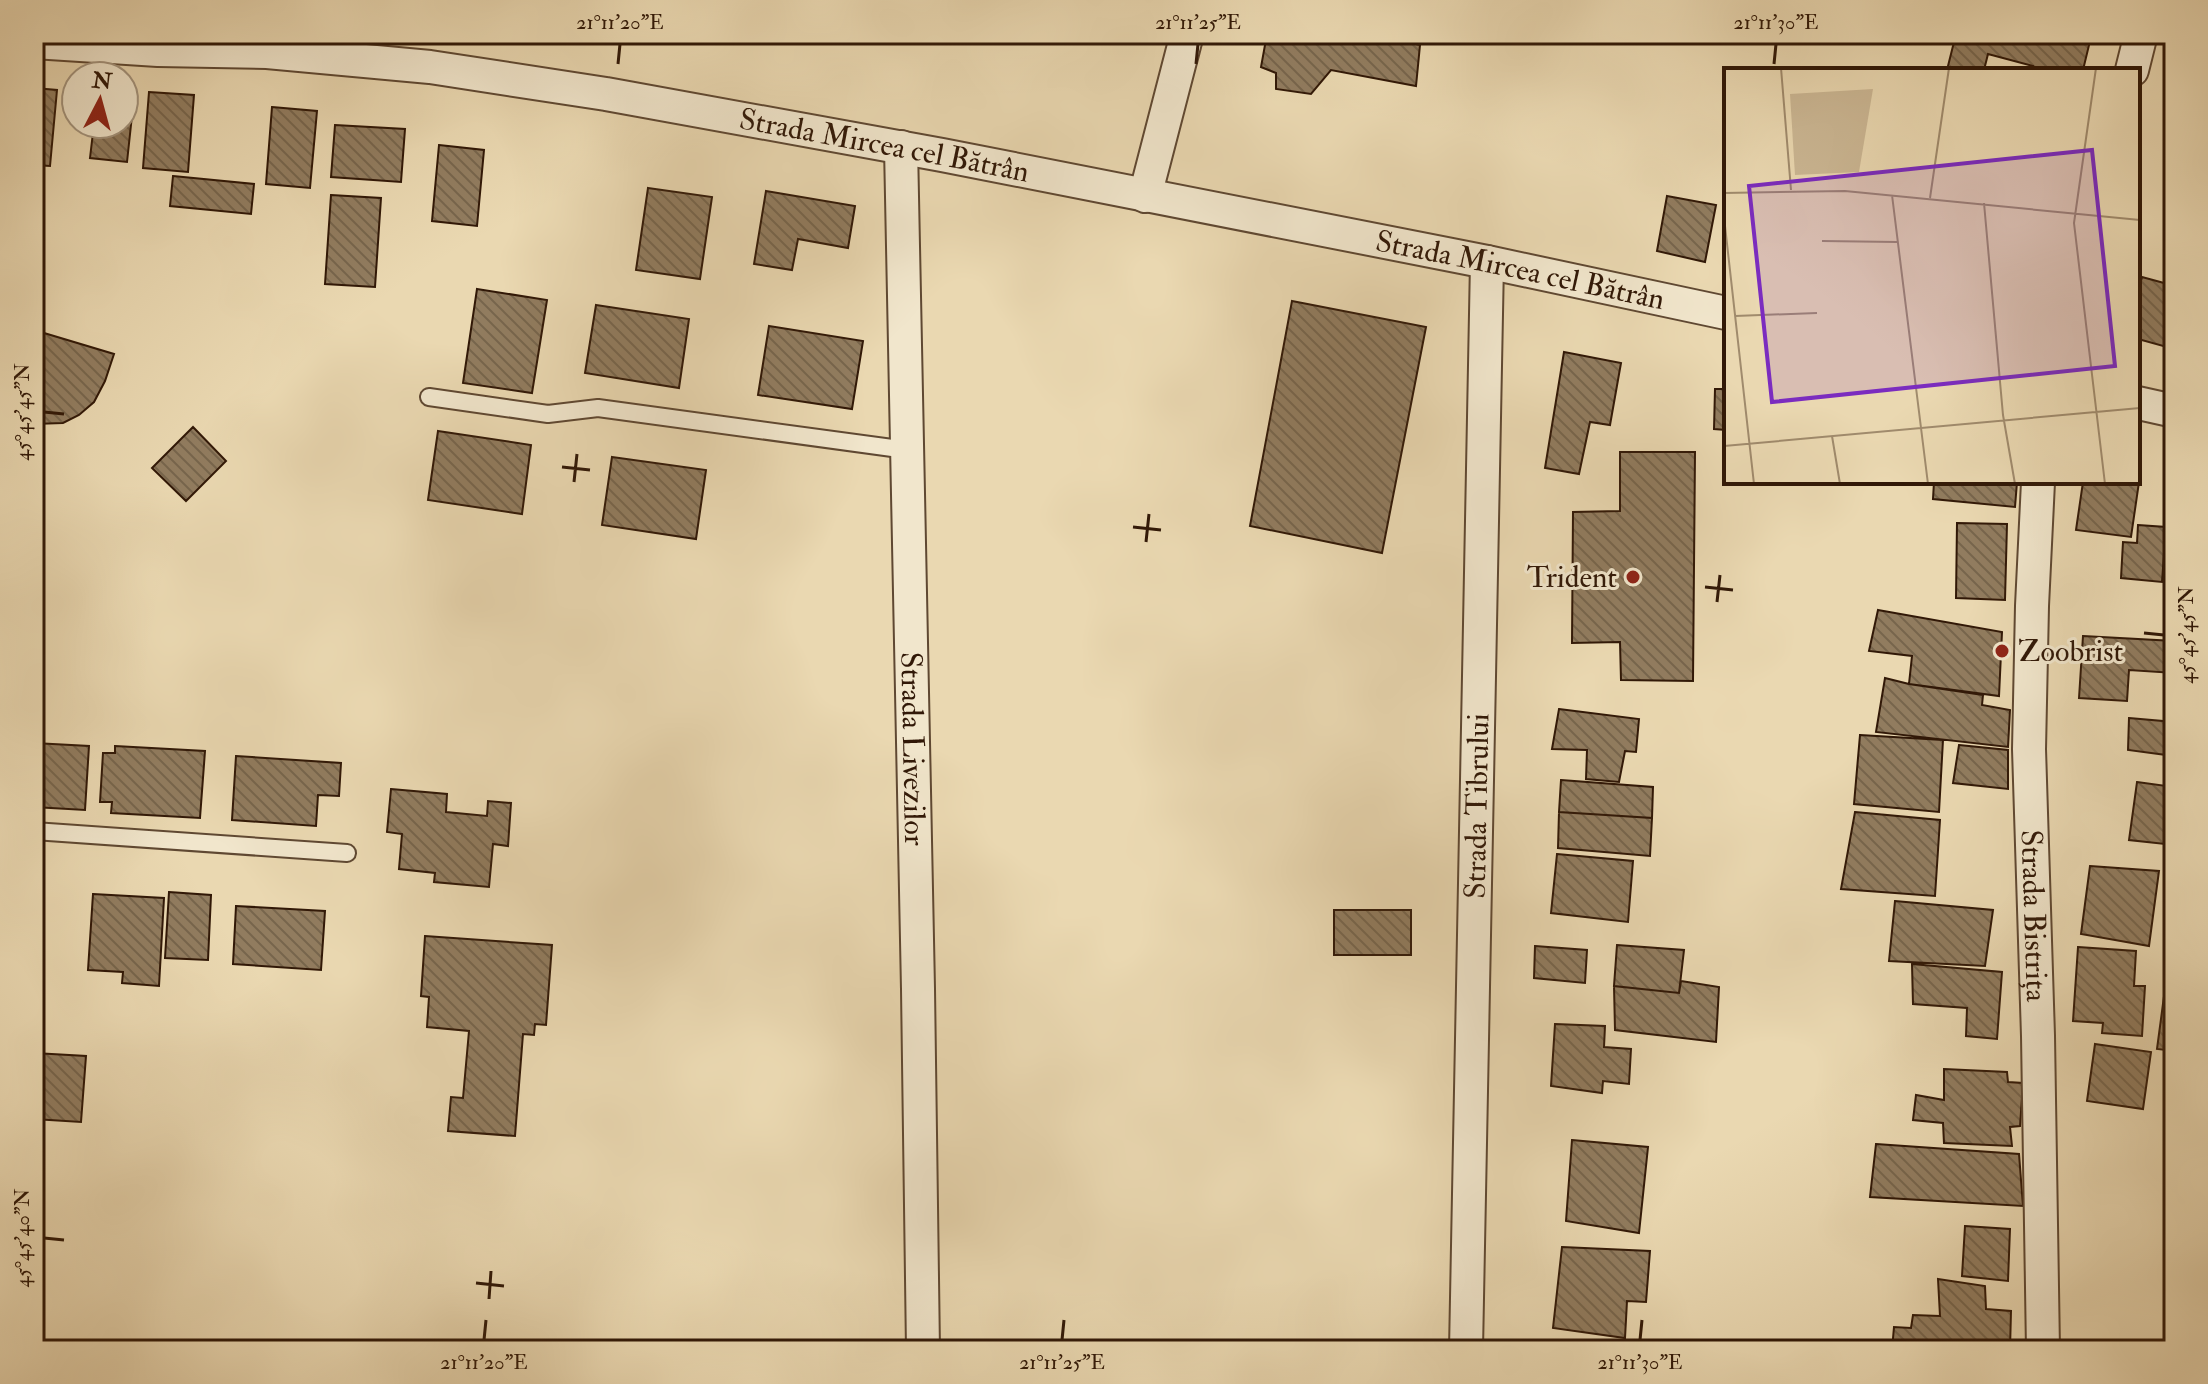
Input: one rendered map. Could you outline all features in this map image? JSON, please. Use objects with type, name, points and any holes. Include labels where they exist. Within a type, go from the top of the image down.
[{"type":"street","points":[[1145,196],[1187,34]]},
{"type":"street","points":[[2132,68],[2141,34]]},
{"type":"street","name":"Strada Mircea cel Bătrân","points":[[34,42],[158,50],[267,43],[606,94],[901,147],[1487,262],[1724,313]]},
{"type":"street","name":"Strada Livezilor","points":[[901,147],[923,1350]]},
{"type":"street","name":"Strada Tibrului","points":[[1466,1350],[1487,262]]},
{"type":"street","points":[[2140,403],[2174,411]]},
{"type":"street","name":"Strada Bistrița","points":[[2038,484],[2029,749],[2043,1350]]},
{"type":"lane","points":[[429,397],[548,414],[598,408],[907,450]]},
{"type":"lane","points":[[34,831],[347,853]]},
{"type":"building","points":[[1267,34],[1376,34],[1420,45],[1416,86],[1331,70],[1311,94],[1276,89],[1276,73],[1261,67]]},
{"type":"building","points":[[1956,34],[2065,34],[2090,41],[2083,68],[2032,68],[1988,54],[1984,68],[1948,68]]},
{"type":"building","points":[[34,88],[57,90],[50,166],[34,165]]},
{"type":"building","points":[[149,92],[194,95],[188,172],[143,168]]},
{"type":"building","points":[[272,107],[317,111],[310,188],[266,184]]},
{"type":"building","points":[[335,125],[405,129],[401,182],[331,177]]},
{"type":"building","points":[[92,140],[129,140],[127,162],[90,158]]},
{"type":"building","points":[[439,145],[484,150],[477,226],[432,221]]},
{"type":"building","points":[[173,176],[254,184],[251,214],[170,206]]},
{"type":"building","points":[[648,188],[712,197],[700,279],[636,270]]},
{"type":"building","points":[[766,191],[855,206],[848,248],[798,239],[792,270],[754,264]]},
{"type":"building","points":[[331,195],[381,198],[375,287],[325,284]]},
{"type":"building","points":[[1667,196],[1716,205],[1705,262],[1657,251]]},
{"type":"building","points":[[2167,274],[2174,275],[2174,349],[2140,340],[2142,277],[2164,283]]},
{"type":"building","points":[[477,289],[547,300],[532,393],[463,383]]},
{"type":"building","points":[[1292,301],[1426,327],[1382,553],[1250,526]]},
{"type":"building","points":[[596,305],[689,319],[679,388],[585,373]]},
{"type":"building","points":[[769,326],[863,341],[852,409],[758,395]]},
{"type":"building","points":[[34,330],[114,354],[94,402],[63,423],[34,424]]},
{"type":"building","points":[[1564,352],[1621,363],[1610,425],[1590,422],[1579,474],[1545,468]]},
{"type":"building","points":[[1715,389],[1724,389],[1724,430],[1714,429]]},
{"type":"building","points":[[193,427],[226,461],[186,501],[152,468]]},
{"type":"building","points":[[438,431],[531,445],[522,514],[428,500]]},
{"type":"building","name":"Trident","points":[[1620,452],[1695,452],[1693,681],[1621,680],[1620,642],[1572,643],[1573,512],[1620,511]]},
{"type":"building","points":[[612,457],[706,470],[696,539],[602,525]]},
{"type":"building","points":[[1934,484],[2017,484],[2015,507],[1933,499]]},
{"type":"building","points":[[2083,484],[2139,484],[2131,537],[2076,530]]},
{"type":"building","points":[[1957,523],[2007,524],[2005,600],[1956,598]]},
{"type":"building","points":[[2138,525],[2166,527],[2162,582],[2121,578],[2123,542],[2137,543]]},
{"type":"building","points":[[1878,610],[2002,632],[1999,696],[1909,684],[1912,656],[1869,651]]},
{"type":"building","points":[[2083,636],[2174,641],[2174,673],[2129,670],[2127,701],[2079,698]]},
{"type":"building","points":[[1885,678],[1983,695],[1982,705],[2010,710],[2008,747],[1876,732]]},
{"type":"building","points":[[1559,709],[1639,719],[1636,752],[1625,751],[1619,782],[1586,779],[1587,750],[1552,749]]},
{"type":"building","points":[[2129,718],[2174,722],[2174,756],[2128,750]]},
{"type":"building","points":[[1860,735],[1943,740],[1939,812],[1854,804]]},
{"type":"building","points":[[34,743],[89,746],[85,810],[34,807]]},
{"type":"building","points":[[1959,745],[2008,750],[2008,789],[1953,783]]},
{"type":"building","points":[[115,746],[205,751],[200,818],[111,813],[112,802],[100,802],[103,753],[115,753]]},
{"type":"building","points":[[236,756],[341,763],[339,796],[318,795],[316,826],[232,820]]},
{"type":"building","points":[[1561,780],[1653,787],[1652,818],[1559,812]]},
{"type":"building","points":[[2137,782],[2174,787],[2174,845],[2129,840]]},
{"type":"building","points":[[391,789],[447,794],[446,812],[487,816],[488,801],[511,803],[508,846],[493,844],[489,887],[434,882],[435,873],[399,869],[402,834],[387,832]]},
{"type":"building","points":[[1559,812],[1652,818],[1650,856],[1558,848]]},
{"type":"building","points":[[1855,812],[1940,820],[1935,896],[1841,889]]},
{"type":"building","points":[[1557,854],[1633,861],[1628,922],[1551,913]]},
{"type":"building","points":[[2090,866],[2159,871],[2149,946],[2081,934]]},
{"type":"building","points":[[169,892],[211,895],[208,960],[165,958]]},
{"type":"building","points":[[93,894],[164,898],[159,986],[122,983],[123,972],[88,970]]},
{"type":"building","points":[[1895,901],[1993,910],[1985,966],[1889,961]]},
{"type":"building","points":[[236,906],[325,911],[321,970],[233,964]]},
{"type":"building","points":[[1334,910],[1411,910],[1411,955],[1334,955]]},
{"type":"building","points":[[425,936],[552,945],[546,1025],[535,1024],[534,1035],[523,1034],[515,1136],[448,1131],[451,1097],[463,1098],[469,1031],[427,1027],[429,997],[421,996]]},
{"type":"building","points":[[1617,945],[1684,950],[1679,993],[1614,986]]},
{"type":"building","points":[[1535,946],[1587,950],[1585,983],[1534,978]]},
{"type":"building","points":[[2078,947],[2136,951],[2134,986],[2145,986],[2142,1036],[2102,1033],[2103,1023],[2073,1021]]},
{"type":"building","points":[[1912,964],[2002,972],[1997,1039],[1966,1036],[1967,1008],[1913,1004]]},
{"type":"building","points":[[2168,966],[2174,967],[2174,1051],[2157,1049]]},
{"type":"building","points":[[1681,981],[1719,987],[1716,1042],[1615,1030],[1614,986],[1679,993]]},
{"type":"building","points":[[1555,1024],[1605,1026],[1604,1047],[1631,1049],[1629,1084],[1603,1081],[1602,1093],[1551,1086]]},
{"type":"building","points":[[2095,1044],[2151,1052],[2143,1109],[2087,1101]]},
{"type":"building","points":[[34,1053],[86,1056],[81,1122],[34,1119]]},
{"type":"building","points":[[1944,1069],[2007,1072],[2008,1082],[2023,1083],[2020,1126],[2010,1127],[2012,1146],[1944,1143],[1943,1123],[1913,1120],[1916,1095],[1944,1100]]},
{"type":"building","points":[[1572,1140],[1648,1147],[1639,1233],[1566,1221]]},
{"type":"building","points":[[1876,1144],[2019,1154],[2023,1206],[1870,1197]]},
{"type":"building","points":[[1965,1226],[2010,1229],[2008,1281],[1962,1276]]},
{"type":"building","points":[[1562,1247],[1650,1251],[1646,1302],[1627,1301],[1625,1338],[1553,1328]]},
{"type":"building","points":[[1938,1279],[1985,1286],[1986,1309],[2011,1311],[2010,1350],[1892,1350],[1894,1327],[1911,1328],[1913,1315],[1940,1316]]},
{"type":"place","name":"Trident","points":[[1633,577]]},
{"type":"place","name":"Zoobrist","points":[[2002,651]]}]
